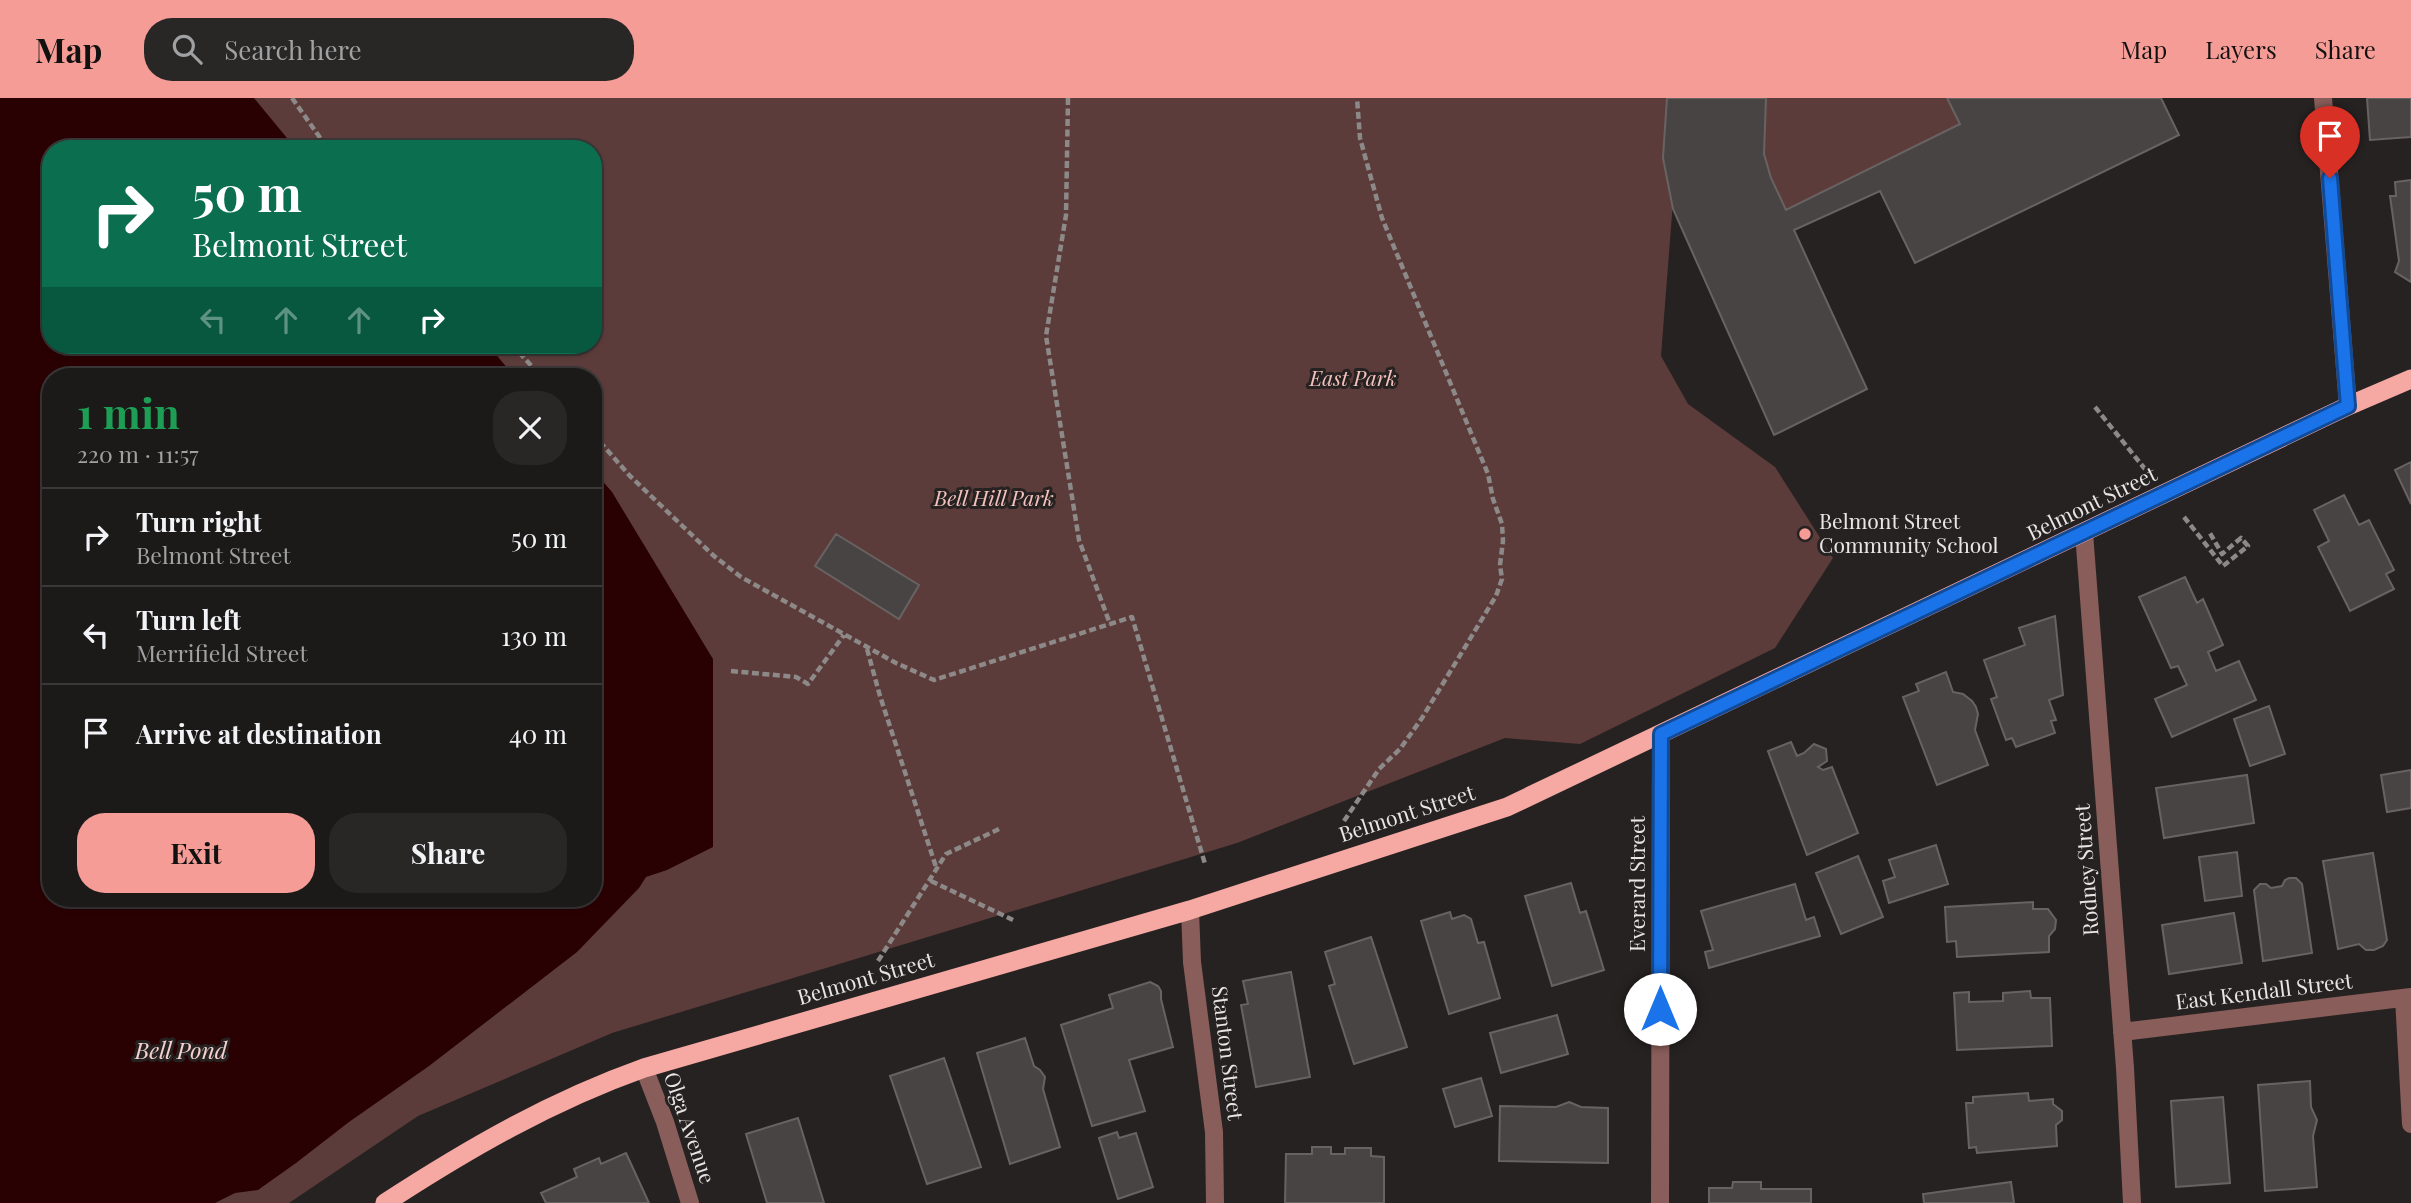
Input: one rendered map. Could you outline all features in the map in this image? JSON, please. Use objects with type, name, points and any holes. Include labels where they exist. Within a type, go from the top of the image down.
[{"type":"highway","name":"Belmont Street","points":[[385,1203],[522,1120],[571,1096],[644,1068],[1190,910],[1507,807],[2348,406],[2411,379]]},
{"type":"street","points":[[2323,98],[2348,406]]},
{"type":"street","name":"Rodney Street","points":[[2084,533],[2122,1032],[2132,1203]]},
{"type":"street","name":"Everard Street","points":[[1660,1203],[1661,734]]},
{"type":"street","name":"Stanton Street","points":[[1190,910],[1192,962],[1214,1132],[1215,1203]]},
{"type":"street","points":[[2408,998],[2411,1124]]},
{"type":"street","name":"East Kendall Street","points":[[2122,1032],[2408,998]]},
{"type":"street","name":"Olga Avenue","points":[[644,1068],[691,1203]]},
{"type":"path","points":[[292,98],[322,140]]},
{"type":"path","points":[[1068,98],[1066,215],[1046,337],[1079,540],[1110,624]]},
{"type":"path","points":[[1344,821],[1379,769],[1399,749],[1422,718],[1496,596],[1502,579],[1500,565],[1503,541],[1502,524],[1488,474],[1382,218],[1360,138],[1357,98]]},
{"type":"path","points":[[520,354],[534,368]]},
{"type":"path","points":[[602,444],[630,476],[741,577],[867,648],[934,680],[1132,617],[1205,864]]},
{"type":"path","points":[[731,671],[796,677],[808,684],[844,635]]},
{"type":"path","points":[[867,648],[937,870]]},
{"type":"path","points":[[878,961],[946,854],[999,829]]},
{"type":"path","points":[[931,881],[1013,920]]},
{"type":"green space","name":"Bell Hill Park","points":[[0,98],[1681,98],[1661,356],[1688,404],[1775,467],[1833,558],[1775,648],[1580,744],[1505,738],[1237,843],[612,1033],[418,1116],[289,1203],[0,1203]]},
{"type":"green space","points":[[1766,98],[1947,98],[1960,124],[1786,210],[1771,178],[1764,154]]},
{"type":"water","name":"Bell Pond","points":[[0,98],[254,98],[289,140],[42,140],[42,354],[496,354],[507,368],[42,368],[42,907],[602,907],[602,480],[612,492],[713,659],[713,847],[667,870],[646,877],[639,888],[577,952],[429,1066],[258,1190],[235,1193],[215,1203],[0,1203]]},
{"type":"building","points":[[1667,98],[1766,98],[1764,154],[1771,178],[1786,210],[1960,124],[1947,98],[2161,98],[2179,135],[1915,263],[1880,191],[1794,230],[1867,389],[1774,435],[1673,209],[1663,158]]},
{"type":"building","points":[[2367,98],[2411,98],[2411,137],[2370,140]]},
{"type":"building","points":[[2411,180],[2411,282],[2395,272],[2399,261],[2390,196],[2396,196],[2395,182]]},
{"type":"building","points":[[2411,462],[2411,504],[2395,470]]},
{"type":"building","points":[[2344,495],[2359,525],[2369,520],[2394,570],[2386,574],[2394,589],[2350,611],[2318,547],[2329,541],[2314,510]]},
{"type":"building","points":[[836,534],[919,585],[899,619],[815,566]]},
{"type":"building","points":[[2185,577],[2197,603],[2203,599],[2223,645],[2208,652],[2216,671],[2239,661],[2256,700],[2172,737],[2155,699],[2187,685],[2178,666],[2171,668],[2139,597]]},
{"type":"building","points":[[2055,616],[2063,695],[2049,700],[2056,720],[2051,721],[2055,733],[2016,747],[2012,738],[2006,740],[1991,699],[1997,697],[1984,660],[2025,645],[2019,628]]},
{"type":"building","points":[[1946,672],[1953,692],[1963,694],[1976,707],[1978,714],[1975,730],[1988,765],[1937,785],[1903,697],[1919,691],[1916,684]]},
{"type":"building","points":[[2269,706],[2285,754],[2250,766],[2234,719]]},
{"type":"building","points":[[1791,742],[1797,756],[1814,744],[1826,749],[1827,761],[1818,767],[1823,770],[1832,767],[1858,833],[1807,855],[1768,751]]},
{"type":"building","points":[[2411,770],[2411,808],[2387,812],[2381,775]]},
{"type":"building","points":[[2247,775],[2254,823],[2164,838],[2156,788]]},
{"type":"building","points":[[1936,845],[1948,884],[1889,903],[1883,881],[1895,877],[1889,860]]},
{"type":"building","points":[[2237,852],[2242,896],[2205,901],[2199,857]]},
{"type":"building","points":[[2373,853],[2387,940],[2383,946],[2374,950],[2366,950],[2359,944],[2338,949],[2323,861]]},
{"type":"building","points":[[1858,856],[1883,917],[1841,934],[1816,873]]},
{"type":"building","points":[[2289,878],[2296,878],[2302,884],[2312,953],[2263,961],[2254,890],[2260,884],[2271,888],[2282,886]]},
{"type":"building","points":[[1571,883],[1580,913],[1586,911],[1604,970],[1552,986],[1525,896]]},
{"type":"building","points":[[1795,884],[1806,920],[1814,917],[1820,936],[1709,968],[1705,952],[1713,950],[1701,911]]},
{"type":"building","points":[[2033,902],[2033,909],[2048,909],[2056,920],[2055,929],[2049,936],[2049,952],[1957,957],[1956,941],[1947,942],[1945,907]]},
{"type":"building","points":[[1450,912],[1452,919],[1464,915],[1471,919],[1478,943],[1484,942],[1500,998],[1449,1014],[1421,921]]},
{"type":"building","points":[[2234,913],[2242,963],[2169,974],[2162,925]]},
{"type":"building","points":[[1371,937],[1407,1047],[1354,1064],[1329,986],[1335,984],[1325,952]]},
{"type":"building","points":[[1291,972],[1310,1077],[1256,1087],[1241,1005],[1248,1004],[1243,981]]},
{"type":"building","points":[[1150,982],[1161,991],[1173,1047],[1129,1060],[1145,1111],[1092,1126],[1061,1025],[1113,1008],[1109,995]]},
{"type":"building","points":[[2030,991],[2031,998],[2050,998],[2052,1046],[1957,1050],[1954,993],[1969,992],[1969,1002],[2003,1001],[2003,993]]},
{"type":"building","points":[[1557,1015],[1568,1054],[1501,1073],[1490,1033]]},
{"type":"building","points":[[1025,1038],[1034,1066],[1045,1077],[1043,1089],[1060,1147],[1010,1164],[977,1053]]},
{"type":"building","points":[[944,1058],[981,1167],[927,1184],[890,1076]]},
{"type":"building","points":[[1481,1078],[1492,1116],[1455,1127],[1443,1089]]},
{"type":"building","points":[[2310,1081],[2311,1107],[2317,1120],[2313,1136],[2317,1187],[2265,1191],[2258,1085]]},
{"type":"building","points":[[2028,1093],[2029,1101],[2053,1099],[2053,1104],[2062,1111],[2062,1120],[2056,1125],[2057,1146],[1977,1153],[1976,1147],[1969,1148],[1966,1103],[1973,1103],[1973,1097]]},
{"type":"building","points":[[2223,1097],[2230,1183],[2176,1187],[2171,1101]]},
{"type":"building","points":[[1569,1102],[1581,1107],[1608,1108],[1608,1163],[1499,1161],[1500,1106],[1556,1107]]},
{"type":"building","points":[[798,1118],[824,1203],[767,1203],[746,1134]]},
{"type":"building","points":[[1117,1132],[1119,1138],[1136,1133],[1153,1187],[1118,1199],[1099,1138]]},
{"type":"building","points":[[1312,1147],[1331,1147],[1331,1154],[1345,1154],[1345,1148],[1371,1148],[1371,1156],[1384,1157],[1384,1203],[1285,1203],[1286,1154],[1312,1154]]},
{"type":"building","points":[[626,1153],[649,1203],[546,1203],[541,1193],[577,1177],[574,1169],[599,1158],[601,1164]]},
{"type":"building","points":[[1733,1182],[1761,1182],[1761,1189],[1811,1189],[1811,1203],[1709,1203],[1709,1188],[1732,1188]]},
{"type":"building","points":[[2011,1182],[2014,1203],[1924,1203],[1923,1194]]},
{"type":"place","name":"Belmont Street Community School","points":[[1805,534]]},
{"type":"route","points":[[1660,1009],[1661,734],[2348,406],[2330,178]]},
{"type":"park label","name":"East Park","points":[[1353,379]]}]
